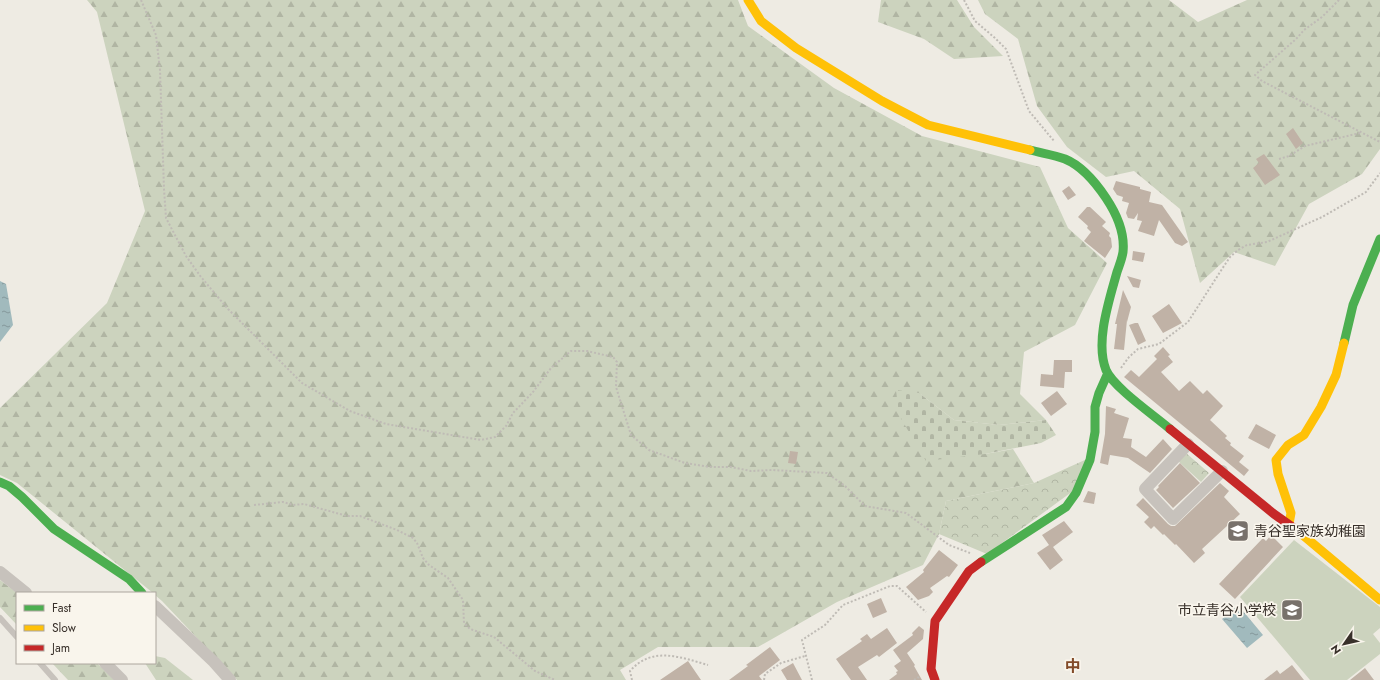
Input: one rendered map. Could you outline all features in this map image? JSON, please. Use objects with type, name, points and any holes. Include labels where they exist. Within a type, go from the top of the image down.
[{"type":"street","points":[[748,0],[761,21],[796,48],[882,101],[928,125],[1065,159],[1077,165],[1089,176],[1102,191],[1111,206],[1118,220],[1122,236],[1123,252],[1101,341],[1102,355],[1110,378],[1188,444],[1274,514],[1289,524],[1380,600]]},
{"type":"street","points":[[1289,524],[1291,513],[1278,474],[1276,460],[1288,445],[1304,435],[1321,407],[1336,375],[1353,306],[1380,239]]},
{"type":"street","points":[[935,680],[931,669],[936,622],[945,605],[969,571],[986,558],[1066,507],[1076,493],[1090,460],[1095,432],[1095,407],[1099,393],[1110,378]]},
{"type":"street","points":[[1188,444],[1145,489],[1174,519],[1222,471]]},
{"type":"street","points":[[0,482],[9,486],[54,529],[129,578],[141,592]]},
{"type":"street","points":[[0,572],[25,592]]},
{"type":"street","points":[[156,607],[214,662],[230,680]]},
{"type":"street","points":[[106,664],[122,680]]},
{"type":"lane","points":[[0,618],[16,636]]},
{"type":"lane","points":[[41,664],[55,680]]},
{"type":"path","points":[[141,0],[156,36],[160,70],[166,218],[186,256],[201,277],[228,309],[302,384],[350,410],[386,424],[481,440],[496,437],[506,426],[513,413],[533,392],[551,368],[570,351],[587,351],[613,357],[617,362],[616,387],[631,435],[649,450],[685,463],[710,467],[731,467],[751,471],[772,470],[827,473],[845,486],[865,506],[906,513],[949,545],[986,558]]},
{"type":"path","points":[[964,0],[975,21],[1006,49],[1029,111],[1063,152],[1065,159]]},
{"type":"path","points":[[1339,0],[1322,17],[1304,30],[1296,39],[1255,75],[1262,81],[1380,142]]},
{"type":"path","points":[[1278,159],[1288,156],[1305,146],[1361,132]]},
{"type":"path","points":[[1110,378],[1129,356],[1138,350],[1159,344],[1188,322],[1230,257],[1238,250],[1247,245],[1267,242],[1322,217],[1366,192],[1380,173]]},
{"type":"path","points":[[254,504],[283,502],[293,505],[304,504],[347,516],[360,516],[397,530],[413,538],[417,543],[423,558],[429,565],[448,578],[463,600],[464,623],[466,626],[494,637],[535,671],[555,680]]},
{"type":"path","points":[[812,680],[802,640],[825,625],[843,605],[890,586],[897,586],[936,622]]},
{"type":"path","points":[[632,680],[630,671],[637,663],[645,658],[662,655],[682,657],[708,665]]},
{"type":"path","points":[[764,680],[764,674],[781,663],[805,656]]},
{"type":"green space","points":[[87,0],[738,0],[748,26],[834,88],[922,136],[1040,167],[1068,228],[1107,263],[1075,325],[1024,352],[1020,394],[1046,420],[999,425],[954,420],[919,393],[985,454],[1013,449],[1034,483],[946,501],[939,534],[923,565],[837,602],[758,647],[658,647],[620,670],[626,680],[237,680],[156,596],[156,592],[152,592],[17,483],[0,475],[0,408],[107,303],[145,211],[97,12]]},
{"type":"green space","points":[[881,0],[957,0],[974,27],[1003,56],[954,59],[924,39],[878,22]]},
{"type":"green space","points":[[978,0],[1169,0],[1198,22],[1247,0],[1380,0],[1380,149],[1362,174],[1309,204],[1275,266],[1234,252],[1200,283],[1180,209],[1134,171],[1106,177],[1067,147],[1037,106],[1018,39],[985,14]]},
{"type":"green space","points":[[896,390],[919,393],[954,420],[999,425],[1046,420],[1056,435],[1041,443],[985,454],[926,461],[899,415]]},
{"type":"green space","points":[[1186,453],[1209,473],[1201,482],[1178,461]]},
{"type":"green space","points":[[1087,459],[1073,491],[987,554],[939,534],[946,501],[1034,483]]},
{"type":"green space","name":"市立青谷小学校","points":[[1294,540],[1380,607],[1380,628],[1373,634],[1380,643],[1380,654],[1347,680],[1310,680],[1240,597]]},
{"type":"green space","points":[[0,580],[16,592],[16,624],[0,607]]},
{"type":"green space","points":[[156,656],[165,658],[193,680],[156,680],[146,664],[156,664]]},
{"type":"green space","points":[[53,664],[98,664],[114,680],[68,680]]},
{"type":"water","points":[[0,281],[6,284],[13,325],[0,342]]},
{"type":"water","points":[[1238,605],[1263,635],[1247,648],[1222,619]]},
{"type":"building","points":[[1293,128],[1303,143],[1296,149],[1286,134]]},
{"type":"building","points":[[1264,154],[1280,175],[1265,185],[1253,168],[1259,163],[1256,159]]},
{"type":"building","points":[[1116,181],[1140,187],[1140,189],[1151,192],[1149,202],[1162,205],[1188,242],[1182,246],[1175,243],[1159,220],[1154,236],[1138,231],[1142,221],[1137,220],[1138,213],[1134,219],[1128,218],[1126,213],[1129,203],[1122,201],[1123,197],[1117,195],[1113,189]]},
{"type":"building","points":[[1069,186],[1076,195],[1068,200],[1062,191]]},
{"type":"building","points":[[1087,207],[1090,207],[1106,222],[1102,226],[1110,233],[1109,236],[1111,238],[1112,247],[1105,258],[1084,241],[1091,232],[1087,228],[1088,226],[1078,217]]},
{"type":"building","points":[[1133,251],[1145,253],[1143,262],[1132,260]]},
{"type":"building","points":[[1127,276],[1141,280],[1139,288],[1133,287]]},
{"type":"building","points":[[1123,290],[1131,307],[1127,322],[1127,320],[1124,350],[1114,349],[1117,324],[1115,324]]},
{"type":"building","points":[[1169,304],[1182,323],[1163,333],[1152,316]]},
{"type":"building","points":[[1138,323],[1146,341],[1138,345],[1129,325]]},
{"type":"building","points":[[1163,347],[1170,355],[1168,356],[1173,362],[1161,372],[1179,391],[1190,381],[1203,394],[1207,390],[1223,406],[1210,420],[1227,436],[1225,438],[1231,443],[1230,445],[1244,456],[1239,462],[1249,470],[1244,476],[1124,377],[1131,370],[1139,377],[1157,359],[1154,356]]},
{"type":"building","points":[[1054,360],[1072,360],[1072,372],[1065,372],[1064,388],[1040,386],[1041,374],[1053,375]]},
{"type":"building","points":[[1057,391],[1067,404],[1051,416],[1041,403]]},
{"type":"building","points":[[1106,406],[1116,409],[1114,413],[1129,418],[1123,438],[1132,439],[1131,447],[1146,457],[1163,439],[1172,449],[1150,473],[1128,458],[1110,455],[1108,465],[1100,463],[1105,434]]},
{"type":"building","points":[[1256,424],[1276,435],[1269,449],[1248,438]]},
{"type":"building","points":[[790,451],[798,452],[796,464],[788,463]]},
{"type":"building","points":[[1180,463],[1200,483],[1173,508],[1156,490]]},
{"type":"building","points":[[1220,483],[1229,491],[1224,497],[1240,514],[1202,549],[1205,553],[1194,563],[1164,534],[1163,535],[1154,526],[1151,529],[1144,522],[1149,517],[1136,505],[1143,498],[1168,524],[1175,526]]},
{"type":"building","points":[[1088,491],[1096,493],[1094,504],[1083,502]]},
{"type":"building","points":[[1064,521],[1073,532],[1053,547],[1063,560],[1050,570],[1037,553],[1049,545],[1042,535]]},
{"type":"building","points":[[1271,535],[1283,547],[1235,599],[1219,584],[1263,538],[1266,541]]},
{"type":"building","points":[[939,550],[958,565],[949,577],[947,576],[930,588],[933,592],[929,596],[918,600],[906,587],[924,572],[923,570]]},
{"type":"building","points":[[881,598],[887,612],[873,618],[867,604]]},
{"type":"building","points":[[919,626],[924,630],[923,639],[907,653],[922,680],[889,680],[897,674],[896,672],[898,671],[894,666],[901,661],[893,650],[913,635],[912,633]]},
{"type":"building","points":[[887,628],[897,643],[879,657],[877,655],[858,667],[867,680],[851,680],[836,659],[862,641],[860,639],[867,634],[871,639]]},
{"type":"building","points":[[770,647],[780,660],[759,676],[762,680],[729,680],[748,666],[746,665]]},
{"type":"building","points":[[688,661],[701,680],[660,680]]},
{"type":"building","points":[[793,663],[802,680],[787,680],[781,670]]},
{"type":"building","points":[[1292,665],[1304,680],[1264,680],[1277,670],[1280,674]]},
{"type":"building","points":[[1365,668],[1374,680],[1350,680]]},
{"type":"traffic: fast","points":[[1030,150],[1065,159],[1077,166],[1098,187],[1113,210],[1123,238],[1123,252],[1104,321],[1102,347],[1103,359],[1106,370],[1117,385],[1170,429]]},
{"type":"traffic: fast","points":[[1344,343],[1353,305],[1380,239]]},
{"type":"traffic: fast","points":[[981,562],[1066,507],[1076,493],[1090,460],[1095,432],[1095,407],[1107,375]]},
{"type":"traffic: fast","points":[[0,482],[9,486],[22,497],[54,529],[129,579],[141,592]]},
{"type":"traffic: slow","points":[[748,0],[761,21],[796,48],[882,101],[928,125],[1030,150]]},
{"type":"traffic: slow","points":[[1289,524],[1291,513],[1278,474],[1276,460],[1288,445],[1304,435],[1321,407],[1336,375],[1344,343]]},
{"type":"traffic: slow","points":[[1298,531],[1380,600]]},
{"type":"traffic: jam","points":[[1170,429],[1274,514],[1298,531]]},
{"type":"traffic: jam","points":[[935,680],[931,669],[935,621],[969,571],[981,562]]},
{"type":"place","name":"青谷聖家族幼稚園","points":[[1238,531]]},
{"type":"place","name":"市立青谷小学校","points":[[1292,610]]},
{"type":"district","name":"中","points":[[1073,666]]}]
